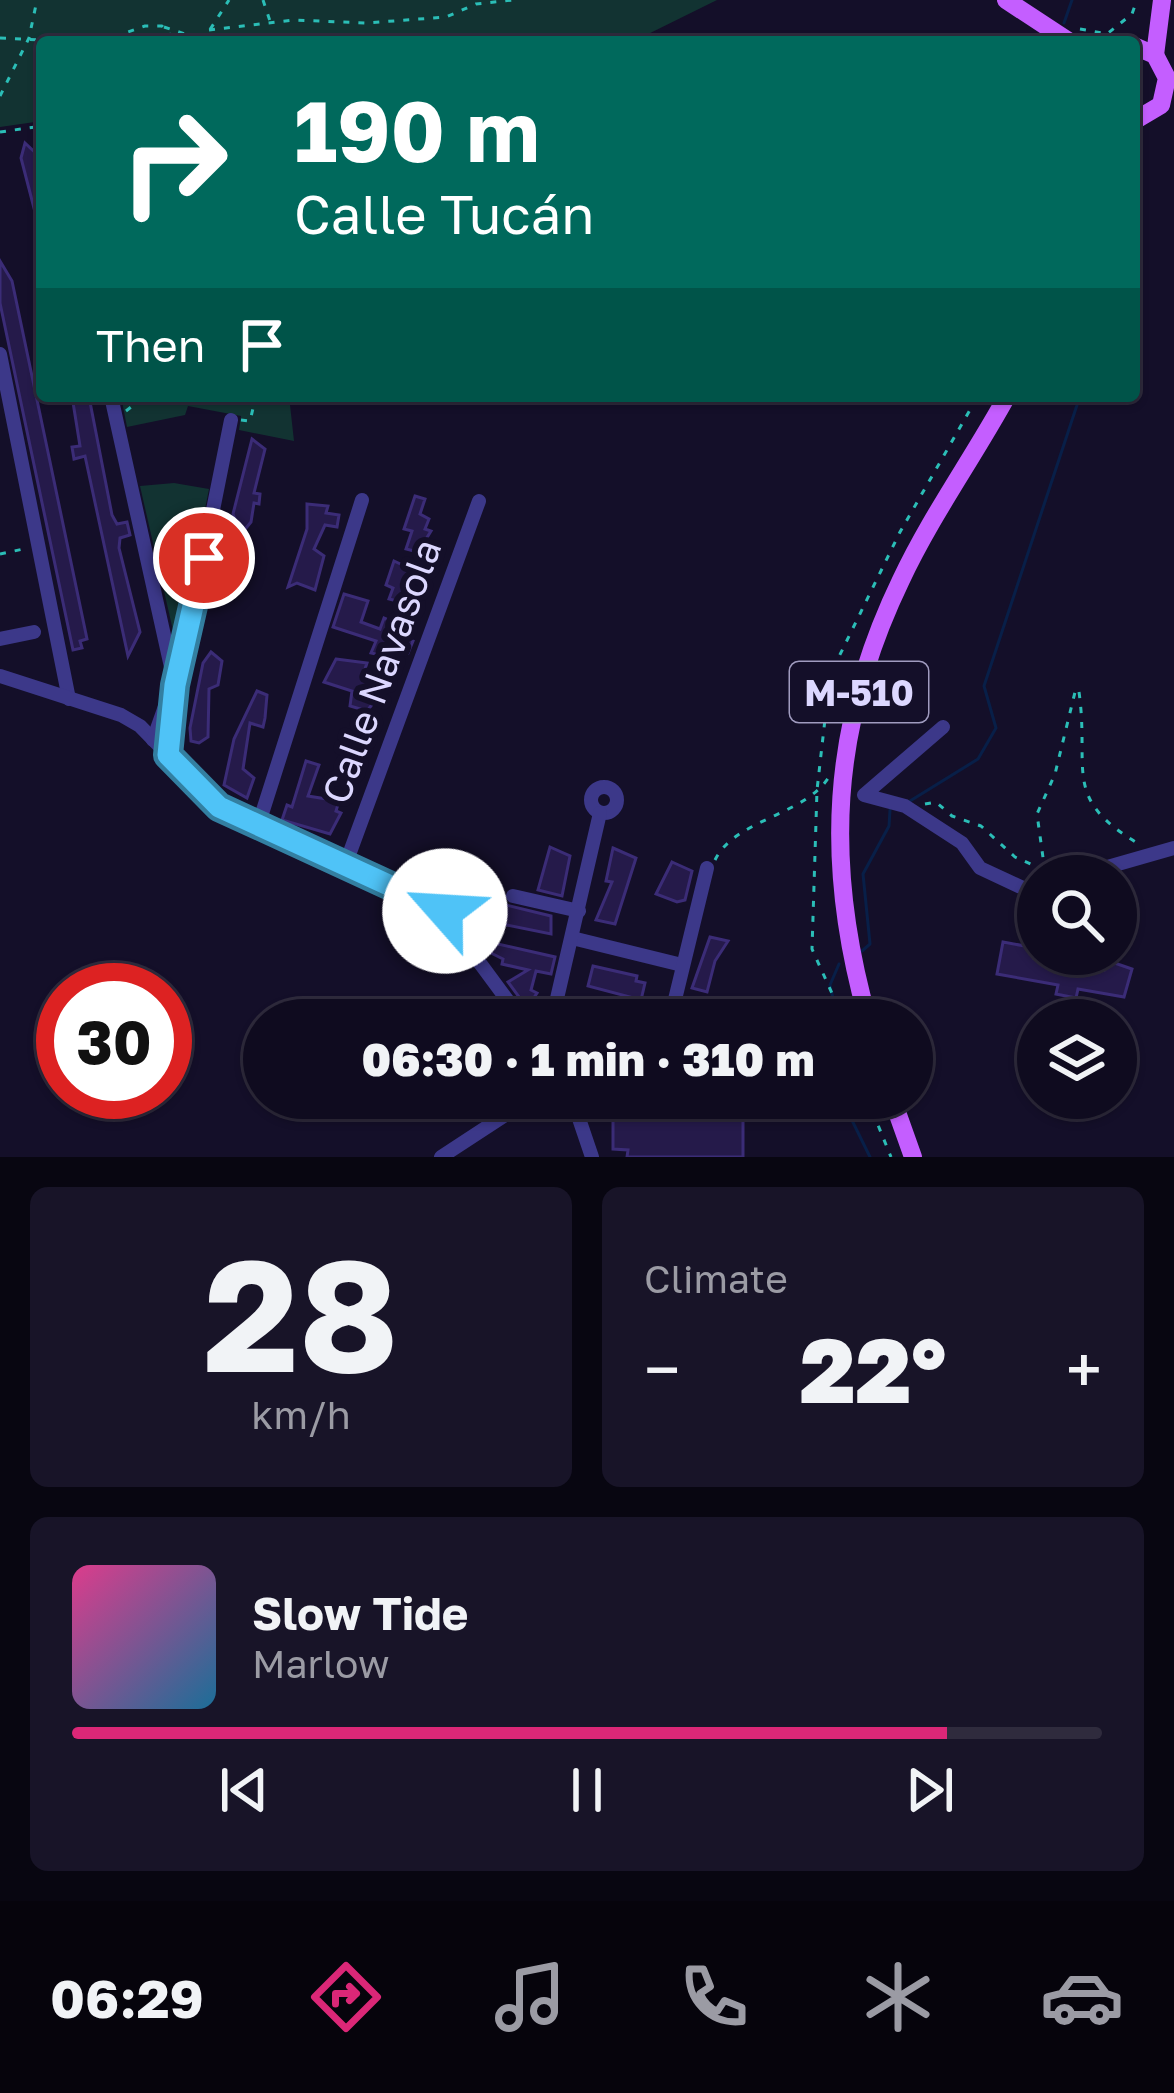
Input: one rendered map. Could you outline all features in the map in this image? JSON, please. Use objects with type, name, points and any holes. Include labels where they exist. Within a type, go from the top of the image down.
[{"type":"main road","points":[[1006,0],[1059,36]]},
{"type":"main road","points":[[1139,36],[1161,3]]},
{"type":"main road","points":[[1155,55],[1161,3]]},
{"type":"main road","points":[[1140,47],[1155,55],[1168,78],[1170,98],[1143,118]]},
{"type":"main road","points":[[1143,118],[1174,120]]},
{"type":"main road","name":"M-510","points":[[863,999],[842,916],[838,860],[850,722],[867,662],[901,578],[1004,402]]},
{"type":"main road","points":[[899,1119],[913,1157]]},
{"type":"street","points":[[1,360],[6,411],[40,545],[69,699]]},
{"type":"street","points":[[112,402],[175,685],[153,740]]},
{"type":"street","points":[[168,755],[175,685],[231,420]]},
{"type":"street","points":[[259,826],[362,500]]},
{"type":"street","name":"Calle Navasola","points":[[346,863],[479,501]]},
{"type":"street","points":[[0,639],[34,632]]},
{"type":"street","points":[[0,676],[121,715],[153,740],[219,807],[445,911],[507,999]]},
{"type":"street","points":[[943,728],[864,795],[905,806],[962,843],[980,868],[1017,886]]},
{"type":"street","points":[[557,999],[600,813]]},
{"type":"street","points":[[1137,858],[1174,848]]},
{"type":"street","points":[[675,999],[707,868]]},
{"type":"street","points":[[513,896],[579,911]]},
{"type":"street","points":[[572,938],[682,965]]},
{"type":"street","points":[[444,1156],[500,1119]]},
{"type":"street","points":[[579,1119],[592,1157]]},
{"type":"path","points":[[0,96],[28,38],[37,0]]},
{"type":"path","points":[[205,36],[229,0]]},
{"type":"path","points":[[263,0],[272,24]]},
{"type":"path","points":[[209,30],[446,16],[476,4],[513,0]]},
{"type":"path","points":[[1073,36],[1078,29],[1107,34],[1132,14],[1137,0]]},
{"type":"path","points":[[117,36],[162,26],[189,36]]},
{"type":"path","points":[[162,26],[171,36]]},
{"type":"path","points":[[0,38],[36,39]]},
{"type":"path","points":[[0,132],[36,127]]},
{"type":"path","points":[[116,420],[138,402]]},
{"type":"path","points":[[231,420],[250,421],[255,402]]},
{"type":"path","points":[[0,554],[40,545]]},
{"type":"path","points":[[1043,855],[1037,814],[1077,690],[1089,803],[1100,821],[1154,853]]},
{"type":"path","points":[[707,868],[723,844],[793,809],[826,783],[832,772]]},
{"type":"path","points":[[936,802],[952,816],[981,826],[1017,858]]},
{"type":"path","points":[[875,1119],[890,1157]]},
{"type":"green space","points":[[0,0],[717,0],[644,36],[36,36],[36,122],[0,127]]},
{"type":"green space","points":[[122,402],[290,402],[294,441],[239,430],[241,416],[188,406],[185,415],[127,427]]},
{"type":"green space","points":[[174,483],[209,489],[177,648],[140,486]]},
{"type":"building","points":[[25,143],[36,153],[36,216],[21,158]]},
{"type":"building","points":[[0,261],[12,281],[87,639],[80,641],[82,648],[73,650],[0,303]]},
{"type":"building","points":[[73,402],[90,402],[112,515],[117,524],[127,522],[130,535],[120,538],[119,548],[140,632],[128,656],[85,456],[74,459],[72,447],[80,446]]},
{"type":"building","points":[[252,439],[265,449],[254,493],[260,494],[259,504],[254,503],[251,522],[241,534],[233,514]]},
{"type":"building","points":[[415,496],[425,499],[420,514],[429,519],[425,529],[431,531],[418,552],[406,549],[412,531],[404,529]]},
{"type":"building","points":[[307,504],[328,506],[326,513],[339,515],[337,527],[325,525],[314,549],[324,556],[315,590],[297,583],[288,587],[307,529]]},
{"type":"building","points":[[394,561],[413,570],[410,594],[405,592],[401,602],[389,599],[393,588],[386,585]]},
{"type":"building","points":[[344,594],[368,601],[361,622],[380,629],[384,618],[396,623],[392,633],[413,641],[408,653],[388,646],[384,656],[371,653],[376,641],[333,627]]},
{"type":"building","points":[[211,652],[222,661],[218,685],[209,689],[208,737],[199,743],[191,741],[190,728],[203,663]]},
{"type":"building","points":[[336,659],[367,663],[364,672],[379,678],[378,697],[367,711],[350,706],[352,691],[324,682]]},
{"type":"building","points":[[257,691],[267,695],[265,718],[263,727],[250,723],[243,769],[254,778],[247,798],[224,785],[234,739]]},
{"type":"building","points":[[306,761],[319,765],[308,796],[339,801],[336,811],[341,813],[330,834],[282,820],[287,805],[292,807]]},
{"type":"building","points":[[550,847],[570,856],[562,896],[538,890]]},
{"type":"building","points":[[613,848],[636,858],[615,924],[596,920],[612,882],[606,881]]},
{"type":"building","points":[[672,862],[692,871],[685,900],[677,902],[656,894]]},
{"type":"building","points":[[471,869],[506,905],[551,916],[551,934],[502,924],[500,930],[492,928],[493,902],[468,929],[445,897]]},
{"type":"building","points":[[710,937],[728,941],[715,961],[707,992],[692,988]]},
{"type":"building","points":[[489,942],[555,957],[551,974],[536,971],[533,999],[520,999],[508,982],[528,970],[502,964],[503,959],[487,951]]},
{"type":"building","points":[[1003,942],[1017,945],[1017,975],[1130,975],[1124,997],[1078,989],[1076,998],[1056,994],[1058,985],[997,974]]},
{"type":"building","points":[[593,966],[637,976],[636,981],[645,983],[641,999],[588,986]]},
{"type":"building","points":[[613,1119],[743,1119],[743,1157],[627,1157],[628,1150],[613,1149]]},
{"type":"waterway","points":[[1064,23],[1072,0]]},
{"type":"waterway","points":[[910,801],[978,759],[996,728],[984,686],[1078,402]]},
{"type":"waterway","points":[[862,951],[870,944],[863,874],[889,826],[890,810]]},
{"type":"waterway","points":[[833,999],[830,985],[839,964]]},
{"type":"waterway","points":[[851,1119],[870,1157]]},
{"type":"route","points":[[204,558],[175,685],[168,755],[219,807],[445,911]]}]
